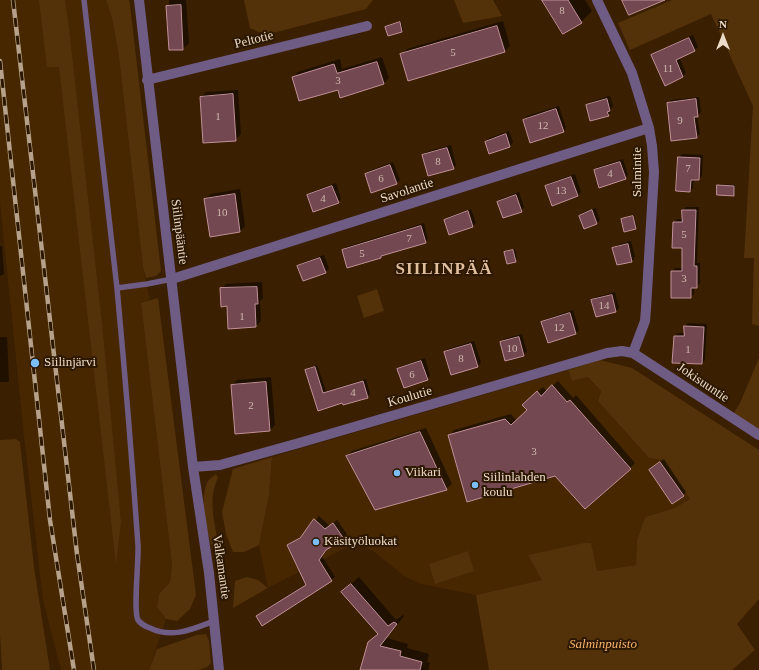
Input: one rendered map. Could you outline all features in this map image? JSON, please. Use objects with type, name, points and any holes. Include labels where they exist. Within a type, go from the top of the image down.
[{"type":"street","name":"Siilinpääntie","points":[[139,0],[147,80],[172,279],[193,467]]},
{"type":"street","name":"Salmintie","points":[[597,0],[632,74],[649,128],[652,146],[654,172],[645,321],[633,353]]},
{"type":"street","name":"Peltotie","points":[[147,80],[367,26]]},
{"type":"street","name":"Savolantie","points":[[172,279],[649,128]]},
{"type":"street","name":"Koulutie","points":[[193,467],[220,464],[299,443],[607,353],[622,351],[633,353]]},
{"type":"street","name":"Jokisuuntie","points":[[633,353],[759,435]]},
{"type":"street","name":"Valkamantie","points":[[193,467],[209,573],[219,670]]},
{"type":"lane","points":[[84,0],[132,448],[138,556],[136,610],[138,620],[145,626],[157,632],[169,634],[183,632],[214,621]]},
{"type":"lane","points":[[116,288],[172,279]]},
{"type":"shaded area","points":[[0,0],[106,0],[112,18],[119,57],[143,267],[150,300],[141,303],[172,565],[170,582],[159,594],[157,607],[166,619],[149,670],[61,670],[43,600],[24,436],[0,202]]},
{"type":"shaded area","name":"Siilinlahden koulu","points":[[568,370],[572,381],[588,377],[601,391],[598,401],[649,458],[663,460],[690,499],[675,508],[645,517],[637,540],[636,565],[543,580],[476,595],[421,584],[404,576],[373,551],[355,543],[268,588],[259,545],[269,495],[272,457]]},
{"type":"green space","points":[[39,0],[65,0],[69,28],[102,324],[121,522],[116,564],[59,67],[47,67]]},
{"type":"green space","points":[[106,0],[129,0],[130,5],[161,271],[156,276],[146,278],[143,267],[119,57],[112,18]]},
{"type":"green space","points":[[244,0],[373,0],[366,9],[265,35],[250,28]]},
{"type":"green space","points":[[454,0],[493,0],[502,16],[463,23]]},
{"type":"green space","points":[[672,0],[759,0],[759,326],[752,324],[754,258],[744,258],[753,106],[711,14],[630,50],[618,23]]},
{"type":"green space","points":[[377,289],[384,311],[364,318],[357,296]]},
{"type":"green space","points":[[158,298],[196,595],[190,609],[177,621],[166,619],[157,607],[159,594],[170,582],[172,565],[141,303]]},
{"type":"green space","points":[[759,358],[759,436],[731,418],[740,403]]},
{"type":"green space","name":"Salminpuisto","points":[[600,360],[632,368],[759,450],[759,599],[737,624],[755,650],[732,670],[489,670],[476,595],[542,580],[528,555],[584,543],[591,543],[597,571],[636,565],[637,540],[645,517],[675,508],[690,499],[663,460],[649,458],[598,401],[601,391],[588,377],[572,381],[568,370]]},
{"type":"green space","points":[[16,439],[20,442],[34,567],[50,670],[2,670],[0,634],[0,440]]},
{"type":"green space","points":[[272,457],[269,495],[259,545],[244,552],[233,552],[226,534],[222,512],[233,469]]},
{"type":"green space","points":[[216,474],[218,478],[213,496],[213,516],[220,554],[216,554],[213,548],[207,529],[204,508],[207,483],[209,479]]},
{"type":"green space","points":[[468,551],[474,571],[435,584],[429,564]]},
{"type":"green space","points":[[247,577],[258,580],[268,588],[233,608],[235,581]]},
{"type":"green space","points":[[206,634],[209,641],[211,663],[207,667],[199,670],[149,670],[157,649],[197,635]]},
{"type":"building","points":[[542,0],[568,0],[582,23],[563,34]]},
{"type":"building","points":[[622,0],[665,0],[629,15]]},
{"type":"building","points":[[181,5],[183,50],[169,50],[166,6]]},
{"type":"building","points":[[400,22],[402,32],[388,36],[385,27]]},
{"type":"building","points":[[497,26],[505,52],[408,81],[400,54]]},
{"type":"building","points":[[689,38],[695,51],[676,60],[683,77],[665,86],[651,55]]},
{"type":"building","points":[[377,62],[384,84],[340,98],[338,90],[299,101],[292,77],[334,64],[337,73]]},
{"type":"building","points":[[233,94],[236,141],[203,143],[200,97]]},
{"type":"building","points":[[607,99],[610,111],[607,112],[609,116],[590,121],[586,105]]},
{"type":"building","points":[[696,99],[698,117],[694,117],[697,138],[671,141],[667,103]]},
{"type":"building","points":[[556,109],[564,132],[530,143],[523,120]]},
{"type":"building","points":[[506,134],[510,147],[489,154],[485,142]]},
{"type":"building","points":[[447,148],[454,169],[428,176],[422,155]]},
{"type":"building","points":[[678,157],[700,158],[699,180],[691,180],[690,192],[676,191]]},
{"type":"building","points":[[620,162],[626,179],[599,188],[594,170]]},
{"type":"building","points":[[390,165],[397,184],[371,193],[365,174]]},
{"type":"building","points":[[571,177],[578,196],[552,206],[545,186]]},
{"type":"building","points":[[717,185],[734,186],[734,196],[717,195]]},
{"type":"building","points":[[332,186],[339,203],[313,212],[307,195]]},
{"type":"building","points":[[235,194],[240,232],[210,237],[204,199]]},
{"type":"building","points":[[516,195],[522,212],[503,218],[497,202]]},
{"type":"building","points":[[592,210],[597,224],[584,229],[579,216]]},
{"type":"building","points":[[682,210],[696,210],[694,266],[697,266],[697,288],[691,288],[691,298],[671,298],[671,271],[682,271],[682,248],[672,248],[673,222],[682,222]]},
{"type":"building","points":[[468,211],[473,227],[449,235],[444,220]]},
{"type":"building","points":[[633,216],[636,229],[624,232],[621,219]]},
{"type":"building","points":[[421,226],[426,243],[347,268],[342,250]]},
{"type":"building","points":[[628,244],[632,262],[617,265],[612,248]]},
{"type":"building","points":[[513,250],[516,262],[507,264],[504,252]]},
{"type":"building","points":[[320,258],[326,273],[303,281],[297,266]]},
{"type":"building","points":[[257,287],[258,304],[255,304],[256,327],[228,329],[227,306],[221,307],[220,288]]},
{"type":"building","points":[[612,295],[616,312],[596,317],[591,300]]},
{"type":"building","points":[[570,313],[576,334],[548,343],[541,322]]},
{"type":"building","points":[[684,326],[704,327],[702,364],[672,363],[674,336],[684,336]]},
{"type":"building","points":[[519,337],[524,356],[505,361],[500,342]]},
{"type":"building","points":[[471,344],[478,367],[451,375],[444,352]]},
{"type":"building","points":[[421,361],[428,380],[404,388],[397,369]]},
{"type":"building","points":[[315,367],[323,393],[363,381],[368,398],[343,405],[342,403],[318,411],[305,370]]},
{"type":"building","points":[[266,382],[270,431],[235,434],[231,385]]},
{"type":"building","points":[[552,385],[567,402],[570,400],[631,469],[585,509],[555,476],[467,502],[448,435],[505,419],[511,425],[527,410],[522,405],[537,391],[541,396]]},
{"type":"building","name":"Viikari","points":[[420,432],[447,490],[375,510],[346,456]]},
{"type":"building","points":[[660,462],[684,496],[672,504],[649,470]]},
{"type":"building","points":[[314,519],[325,529],[333,523],[344,539],[326,550],[319,560],[332,581],[262,626],[256,616],[306,585],[287,545],[300,538]]},
{"type":"building","points":[[351,584],[388,626],[394,622],[397,624],[380,646],[401,651],[400,656],[422,662],[420,670],[360,670],[368,642],[378,634],[341,592]]},
{"type":"railway","points":[[13,0],[77,554],[94,670]]},
{"type":"railway","points":[[0,61],[50,520],[74,670]]},
{"type":"place","name":"Siilinjärvi","points":[[35,363]]},
{"type":"place","name":"Viikari","points":[[397,473]]},
{"type":"place","name":"Siilinlahden koulu","points":[[475,485]]},
{"type":"place","name":"Käsityöluokat","points":[[316,542]]},
{"type":"district","name":"SIILINPÄÄ","points":[[444,270]]}]
